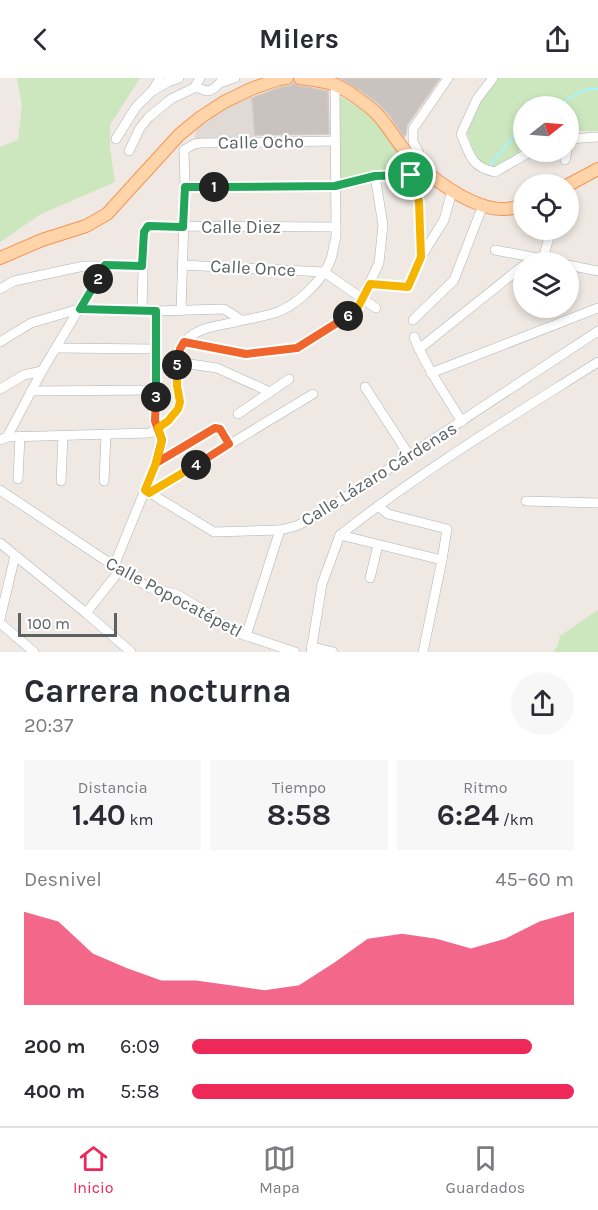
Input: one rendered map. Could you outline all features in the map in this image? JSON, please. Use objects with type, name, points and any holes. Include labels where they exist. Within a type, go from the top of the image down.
[{"type":"main road","points":[[0,258],[42,240],[86,226],[107,214],[179,135],[201,117],[224,102],[251,89],[287,78]]},
{"type":"main road","points":[[300,78],[330,81],[373,110],[385,122],[416,171],[464,198],[483,205],[505,209],[513,207]]},
{"type":"main road","points":[[579,180],[598,170]]},
{"type":"street","points":[[116,139],[136,107],[153,90],[160,78]]},
{"type":"street","points":[[153,90],[179,78]]},
{"type":"street","points":[[129,151],[140,128],[149,117],[171,99],[196,82],[207,91],[221,81],[235,78]]},
{"type":"street","points":[[421,257],[416,171],[419,153],[413,142],[413,129],[448,78]]},
{"type":"street","points":[[493,78],[477,99],[462,134],[472,161],[483,170],[495,172],[513,162]]},
{"type":"street","points":[[3,438],[150,433],[168,421],[178,409],[180,402],[177,362],[184,342],[192,335],[207,329],[280,312],[307,294],[330,261],[336,237],[335,141],[330,81]]},
{"type":"street","points":[[579,140],[598,137]]},
{"type":"street","name":"Calle Ocho","points":[[185,187],[184,150],[187,147],[201,143],[335,141]]},
{"type":"street","points":[[181,311],[185,187],[335,186],[375,176],[416,171]]},
{"type":"street","points":[[184,342],[246,354],[297,348],[356,311],[379,263],[383,225],[375,176]]},
{"type":"street","points":[[370,284],[408,287],[421,257],[444,220],[452,191]]},
{"type":"street","points":[[412,320],[454,280],[483,205]]},
{"type":"street","name":"Calle Diez","points":[[142,266],[144,232],[150,225],[336,227]]},
{"type":"street","points":[[495,250],[513,255]]},
{"type":"street","points":[[3,438],[105,265]]},
{"type":"street","name":"Calle Once","points":[[182,265],[324,272]]},
{"type":"street","points":[[0,289],[14,281],[84,266],[142,266],[142,310]]},
{"type":"street","points":[[579,267],[598,271]]},
{"type":"street","points":[[324,272],[376,308]]},
{"type":"street","points":[[419,350],[513,276]]},
{"type":"street","points":[[431,373],[598,308]]},
{"type":"street","points":[[0,342],[31,323],[80,309],[181,311],[224,309],[241,320]]},
{"type":"street","points":[[86,612],[117,568],[147,492],[162,440],[155,421],[156,311]]},
{"type":"street","name":"Calle Lázaro Cárdenas","points":[[147,492],[214,532],[280,530],[296,526],[317,516],[598,331]]},
{"type":"street","points":[[414,337],[431,373],[462,422]]},
{"type":"street","points":[[56,348],[157,349]]},
{"type":"street","points":[[177,362],[217,368],[270,392]]},
{"type":"street","points":[[333,652],[311,650],[322,584],[340,535],[474,440],[598,362]]},
{"type":"street","points":[[0,389],[24,375],[42,371]]},
{"type":"street","points":[[238,414],[289,379]]},
{"type":"street","points":[[365,387],[410,455]]},
{"type":"street","points":[[31,391],[156,390]]},
{"type":"street","points":[[147,492],[313,394]]},
{"type":"street","points":[[156,463],[215,428],[220,429],[229,444]]},
{"type":"street","points":[[104,481],[106,434]]},
{"type":"street","points":[[60,481],[63,435]]},
{"type":"street","points":[[18,478],[20,436]]},
{"type":"street","name":"Calle Popocatépetl","points":[[0,490],[150,588],[176,594],[231,631],[295,652]]},
{"type":"street","points":[[526,501],[598,503]]},
{"type":"street","points":[[378,506],[388,514],[447,529],[423,652]]},
{"type":"street","points":[[246,636],[280,530]]},
{"type":"street","points":[[340,535],[442,560]]},
{"type":"street","points":[[0,543],[86,612],[131,652]]},
{"type":"street","points":[[370,578],[378,545]]},
{"type":"street","points":[[15,556],[0,621],[34,652]]},
{"type":"shaded area","points":[[251,93],[256,140],[194,141],[198,125],[219,109]]},
{"type":"green space","points":[[17,78],[140,78],[110,125],[110,148],[115,182],[41,214],[0,242],[0,147],[18,140],[22,106]]},
{"type":"green space","points":[[493,78],[598,78],[598,131],[579,131],[579,96],[513,96],[513,156],[496,169],[480,161],[467,133],[477,99]]},
{"type":"green space","points":[[334,93],[358,107],[379,125],[395,146],[407,172],[337,183]]},
{"type":"green space","points":[[598,610],[598,652],[553,652],[560,636]]},
{"type":"building","points":[[340,78],[440,78],[407,125],[404,137],[380,105]]},
{"type":"building","points":[[294,83],[328,91],[329,134],[255,135],[252,98]]},
{"type":"waterway","points":[[574,96],[588,89],[598,89]]},
{"type":"waterway","points":[[488,168],[513,137]]},
{"type":"route","points":[[411,175],[375,176],[335,186],[185,187],[183,227],[150,225],[146,227],[142,266],[105,265],[80,309],[156,311],[155,421],[162,440],[156,463],[215,428],[220,429],[229,444],[149,493],[145,490],[162,440],[158,428],[168,421],[178,409],[180,402],[177,362],[184,342],[246,354],[297,348],[356,311],[370,284],[408,287],[421,257],[419,202],[411,175]]}]
